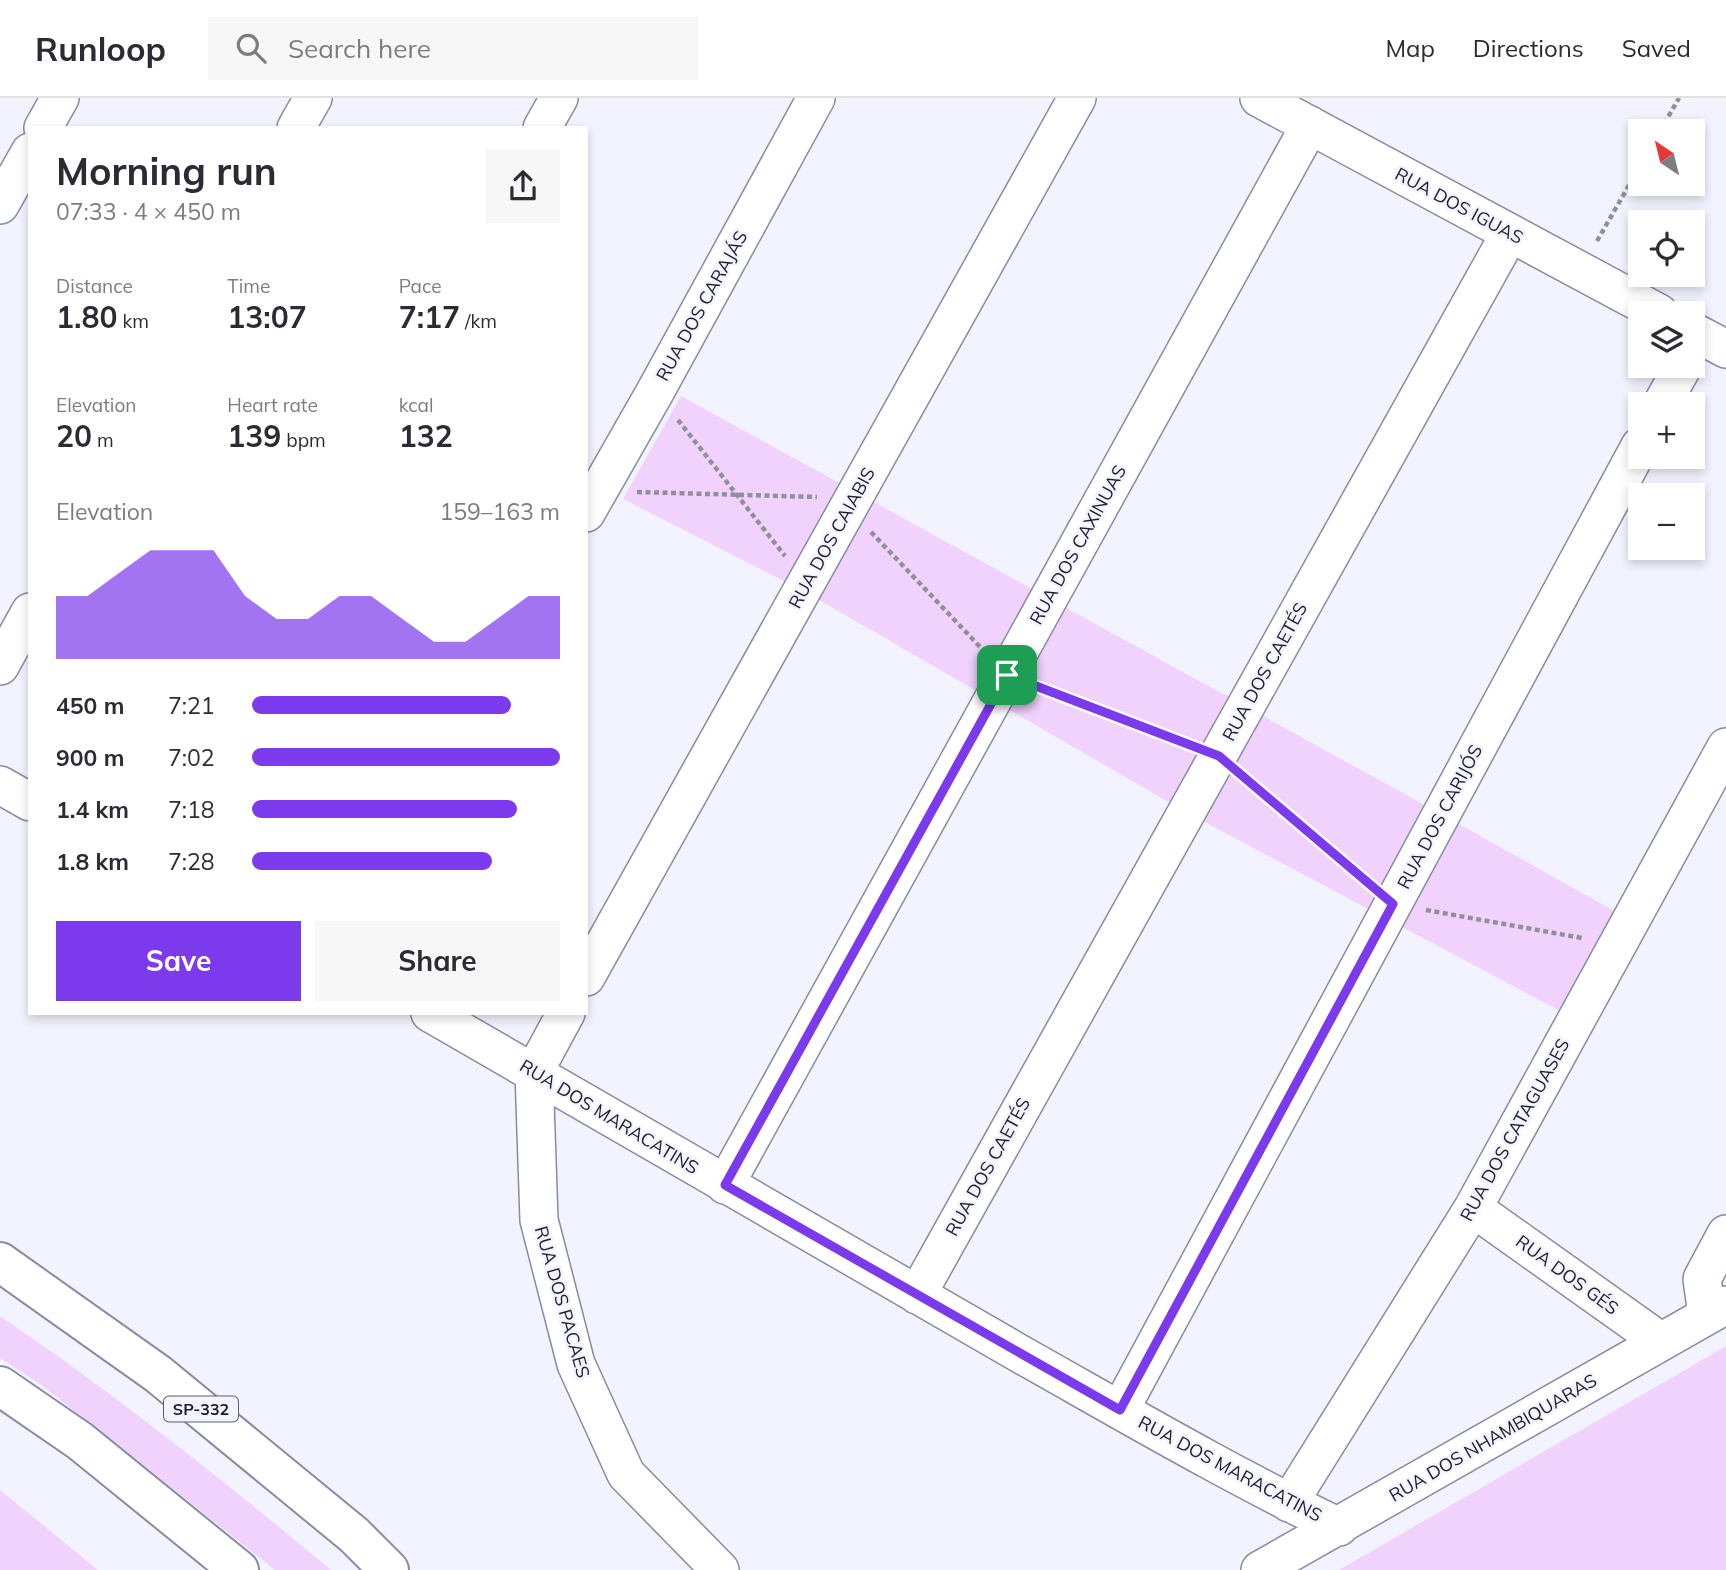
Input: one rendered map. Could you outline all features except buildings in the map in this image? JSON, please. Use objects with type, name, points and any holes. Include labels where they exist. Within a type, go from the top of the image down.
[{"type":"highway","name":"SP-332","points":[[0,1262],[158,1374],[355,1535],[389,1570]]},
{"type":"highway","points":[[0,1385],[80,1441],[239,1570]]},
{"type":"street","points":[[44,126],[60,98]]},
{"type":"street","points":[[297,126],[313,98]]},
{"type":"street","points":[[543,126],[559,98]]},
{"type":"street","name":"RUA DOS CAIABIS","points":[[588,973],[1077,98]]},
{"type":"street","name":"RUA DOS IGUAS","points":[[1259,98],[1636,301]]},
{"type":"street","name":"RUA DOS CARAJÁS","points":[[592,502],[655,392],[812,99]]},
{"type":"street","name":"RUA DOS CAXINUAS","points":[[725,1185],[1310,125]]},
{"type":"street","points":[[0,205],[28,156]]},
{"type":"street","name":"RUA DOS CAETÉS","points":[[917,1295],[1510,233]]},
{"type":"street","name":"RUA DOS CARIJÓS","points":[[1120,1410],[1628,468]]},
{"type":"street","points":[[0,666],[28,616]]},
{"type":"street","name":"RUA DOS CATAGUASES","points":[[1289,1503],[1473,1208],[1726,747]]},
{"type":"street","points":[[0,785],[28,801]]},
{"type":"street","name":"RUA DOS MARACATINS","points":[[434,1015],[1120,1410],[1289,1503],[1339,1527]]},
{"type":"street","points":[[534,1072],[565,1015]]},
{"type":"street","name":"RUA DOS PACAES","points":[[534,1072],[538,1220],[576,1364],[626,1474],[720,1570]]},
{"type":"street","name":"RUA DOS GÉS","points":[[1473,1208],[1660,1341]]},
{"type":"street","points":[[1716,1310],[1702,1279],[1726,1234]]},
{"type":"street","name":"RUA DOS NHAMBIQUARAS","points":[[1260,1570],[1716,1310]]},
{"type":"path","points":[[1667,119],[1679,98]]},
{"type":"path","points":[[1580,271],[1628,187]]},
{"type":"path","points":[[655,392],[806,583]]},
{"type":"path","points":[[592,502],[736,493],[851,503],[1007,675],[1219,756],[1393,904],[1618,944]]},
{"type":"shaded area","points":[[681,396],[1616,912],[1562,1012],[1186,812],[802,590],[623,499]]},
{"type":"shaded area","points":[[0,1316],[168,1439],[331,1570],[275,1570],[43,1386],[0,1358]]},
{"type":"shaded area","points":[[1726,1346],[1726,1570],[1339,1570],[1685,1370]]},
{"type":"shaded area","points":[[0,1490],[98,1570],[0,1570]]},
{"type":"route","points":[[1007,675],[1219,756],[1393,904],[1120,1410],[725,1185],[1007,675]]}]
